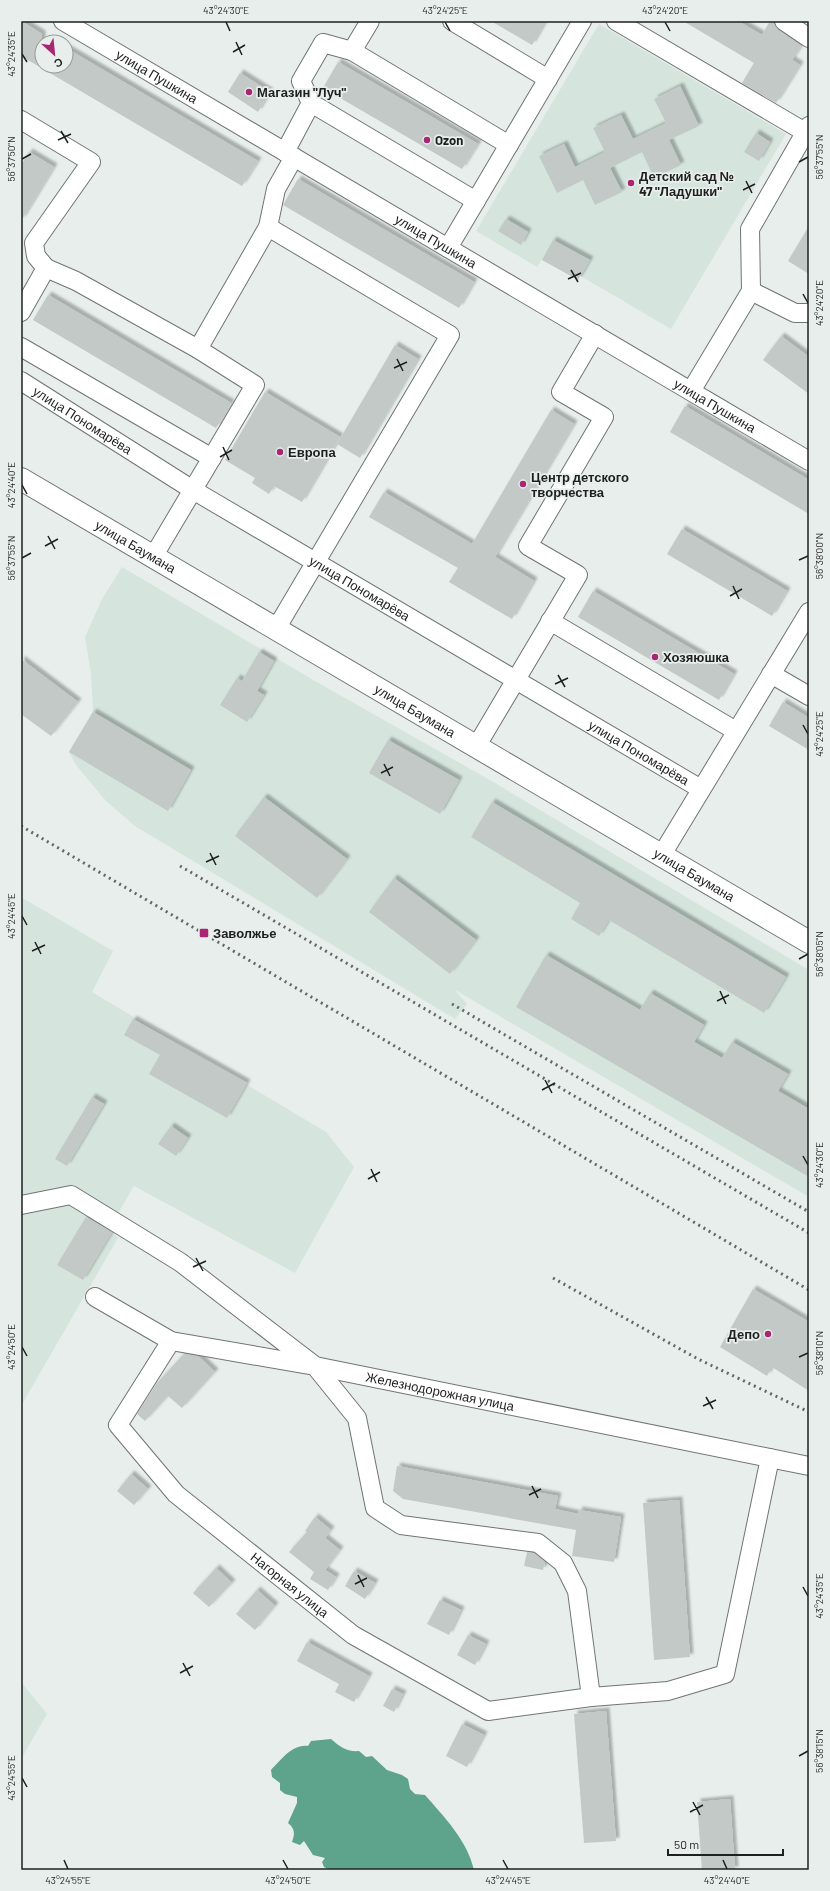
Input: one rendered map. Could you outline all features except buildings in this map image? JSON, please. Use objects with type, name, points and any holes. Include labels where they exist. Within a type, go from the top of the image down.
[{"type":"main road","name":"улица Баумана","points":[[21,479],[809,942]]},
{"type":"street","name":"улица Пушкина","points":[[63,21],[809,461]]},
{"type":"street","points":[[352,51],[370,21]]},
{"type":"street","points":[[452,21],[548,79]]},
{"type":"street","points":[[448,248],[582,21]]},
{"type":"street","points":[[616,21],[807,129],[750,229],[750,291],[691,391]]},
{"type":"street","points":[[784,21],[809,38]]},
{"type":"street","points":[[476,202],[311,103],[301,82],[323,43],[352,51],[509,145]]},
{"type":"street","points":[[198,349],[268,227],[276,189],[311,103]]},
{"type":"street","points":[[21,120],[91,162],[34,243],[36,256],[46,268],[76,281],[198,349],[255,385],[154,557]]},
{"type":"street","points":[[268,227],[450,335],[276,629]]},
{"type":"street","points":[[21,312],[46,268]]},
{"type":"street","points":[[750,291],[802,313],[809,324]]},
{"type":"street","points":[[476,747],[578,575],[528,546],[604,417],[561,392],[595,334]]},
{"type":"street","points":[[21,347],[212,458]]},
{"type":"street","name":"улица Пономарёва","points":[[21,381],[193,490],[701,790]]},
{"type":"street","points":[[661,856],[809,612]]},
{"type":"street","points":[[550,622],[736,731]]},
{"type":"street","points":[[771,674],[809,696]]},
{"type":"street","name":"Железнодорожная улица","points":[[21,1206],[71,1195],[180,1262],[314,1366],[809,1466]]},
{"type":"street","points":[[95,1297],[171,1341],[314,1366],[357,1418],[375,1508],[400,1525],[538,1543],[563,1563],[577,1591],[591,1697],[668,1692],[725,1674],[770,1458]]},
{"type":"street","name":"Нагорная улица","points":[[171,1341],[118,1425],[176,1494],[353,1635],[488,1711],[591,1697]]},
{"type":"shaded area","name":"Детский сад № 47 \"Ладушки\"","points":[[599,24],[786,134],[671,329],[545,255],[537,267],[476,231]]},
{"type":"shaded area","points":[[122,567],[315,681],[488,779],[809,970],[809,1197],[455,990],[467,1004],[455,1019],[135,826],[106,801],[76,765],[69,752],[93,712],[91,674],[85,637],[102,599]]},
{"type":"shaded area","points":[[21,897],[113,951],[92,992],[326,1132],[354,1167],[295,1273],[134,1186],[109,1229],[118,1238],[21,1406]]},
{"type":"shaded area","points":[[21,1682],[47,1714],[21,1759]]},
{"type":"shaded area","points":[[331,1739],[337,1744],[351,1751],[359,1751],[366,1757],[372,1756],[387,1770],[402,1775],[408,1779],[410,1789],[415,1794],[425,1795],[461,1839],[471,1859],[474,1870],[330,1870],[324,1867],[322,1862],[325,1858],[313,1855],[304,1841],[300,1845],[292,1842],[294,1831],[288,1823],[297,1803],[297,1797],[285,1794],[280,1790],[280,1783],[272,1777],[271,1770],[292,1750],[302,1746],[308,1746],[311,1741]]},
{"type":"railway","points":[[21,826],[809,1290]]},
{"type":"railway","points":[[180,866],[809,1233]]},
{"type":"railway","points":[[452,1004],[809,1212]]},
{"type":"railway","points":[[553,1278],[698,1359],[809,1412]]},
{"type":"place","name":"Магазин \"Луч\"","points":[[249,92]]},
{"type":"place","name":"Ozon","points":[[427,140]]},
{"type":"place","name":"Детский сад № 47 \"Ладушки\"","points":[[631,183]]},
{"type":"place","name":"Европа","points":[[280,452]]},
{"type":"place","name":"Центр детского творчества","points":[[523,484]]},
{"type":"place","name":"Хозяюшка","points":[[655,657]]},
{"type":"place","name":"Заволжье","points":[[204,933]]},
{"type":"place","name":"Депо","points":[[768,1334]]}]
